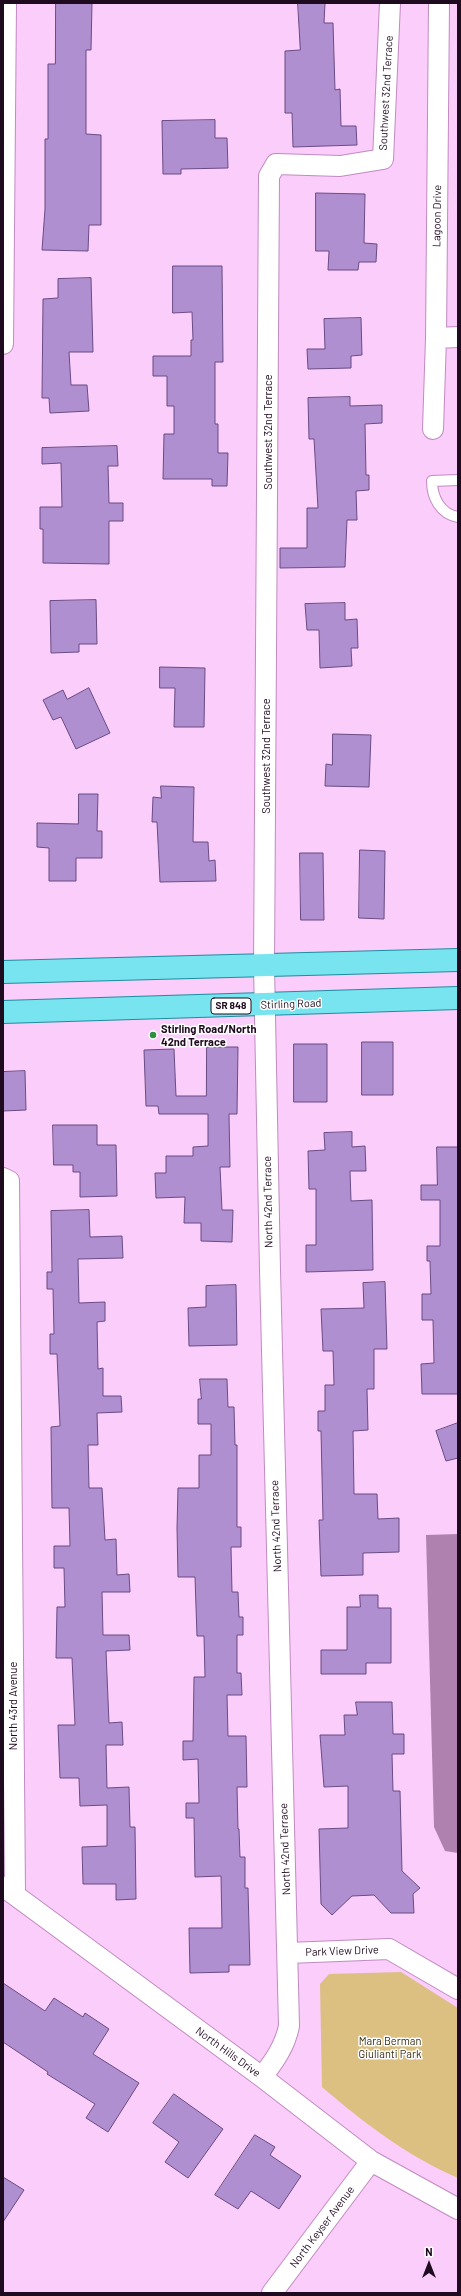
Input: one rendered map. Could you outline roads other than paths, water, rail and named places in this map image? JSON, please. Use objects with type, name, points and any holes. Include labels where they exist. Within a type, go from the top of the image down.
[{"type":"main road","points":[[3,972],[458,960]]},
{"type":"main road","name":"Stirling Road","points":[[3,1012],[458,998]]},
{"type":"street","points":[[3,344],[6,3]]},
{"type":"street","name":"Southwest 32nd Terrace","points":[[264,966],[269,176],[276,164],[340,166],[383,159],[390,3]]},
{"type":"street","name":"Lagoon Drive","points":[[433,429],[436,338],[439,3]]},
{"type":"street","points":[[436,338],[458,337]]},
{"type":"street","name":"North 42nd Terrace","points":[[262,2077],[276,2059],[286,2041],[290,2026],[269,1262],[264,966]]},
{"type":"street","name":"North 43rd Avenue","points":[[6,1180],[9,1890]]},
{"type":"street","name":"North Hills Drive","points":[[9,1890],[262,2077],[371,2161],[458,2209]]},
{"type":"street","name":"Park View Drive","points":[[288,1953],[389,1949],[458,1989]]},
{"type":"street","name":"North Keyser Avenue","points":[[272,2293],[371,2161]]},
{"type":"lane","points":[[458,480],[432,481],[432,492],[436,502],[445,511],[458,517]]},
{"type":"place","name":"Stirling Road/North 42nd Terrace","points":[[153,1035]]},
{"type":"park label","name":"Mara Berman Giulianti Park","points":[[390,2047]]}]
